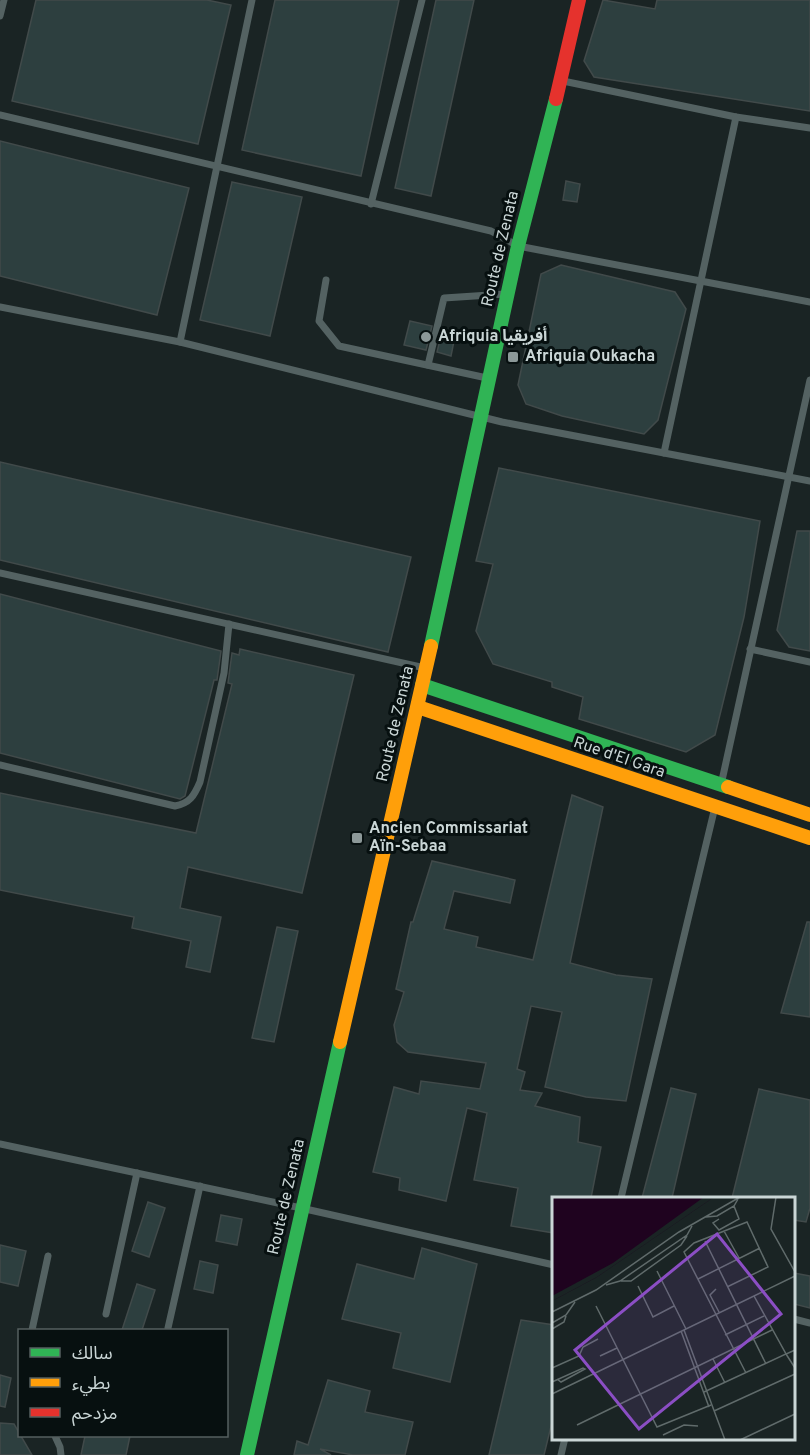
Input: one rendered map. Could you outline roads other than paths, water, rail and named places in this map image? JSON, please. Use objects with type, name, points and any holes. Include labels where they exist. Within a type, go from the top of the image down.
[{"type":"main road","name":"Route de Zenata","points":[[247,1455],[301,1208],[418,708],[507,293],[561,81],[579,0]]},
{"type":"main road","name":"Rue d'El Gara","points":[[422,685],[810,815]]},
{"type":"main road","name":"Rue d'El Gara","points":[[418,708],[810,838]]},
{"type":"lane","points":[[0,16],[4,0]]},
{"type":"lane","points":[[180,342],[252,0]]},
{"type":"lane","points":[[371,204],[422,0]]},
{"type":"lane","points":[[561,81],[736,117],[810,128]]},
{"type":"lane","points":[[0,115],[491,231],[518,246],[810,302]]},
{"type":"lane","points":[[664,453],[736,117]]},
{"type":"lane","points":[[326,280],[319,321],[339,346],[488,378]]},
{"type":"lane","points":[[428,365],[444,298],[507,293]]},
{"type":"lane","points":[[0,307],[180,342],[480,416],[810,482]]},
{"type":"lane","points":[[720,786],[810,380]]},
{"type":"lane","points":[[0,573],[426,668]]},
{"type":"lane","points":[[0,765],[175,806],[188,803],[200,782],[224,673],[230,624]]},
{"type":"lane","points":[[750,649],[810,662]]},
{"type":"lane","points":[[621,1197],[715,807]]},
{"type":"lane","points":[[0,1144],[552,1265]]},
{"type":"lane","points":[[106,1314],[137,1173]]},
{"type":"lane","points":[[168,1328],[200,1186]]},
{"type":"lane","points":[[32,1329],[48,1256]]},
{"type":"lane","points":[[795,1319],[810,1323]]},
{"type":"lane","points":[[55,1437],[61,1455]]},
{"type":"lane","points":[[561,1455],[565,1440]]},
{"type":"place","name":"Afriquia أفريقيا","points":[[426,337]]},
{"type":"place","name":"Afriquia Oukacha","points":[[513,357]]},
{"type":"place","name":"Ancien Commissariat Aïn-Sebaa","points":[[357,838]]}]
